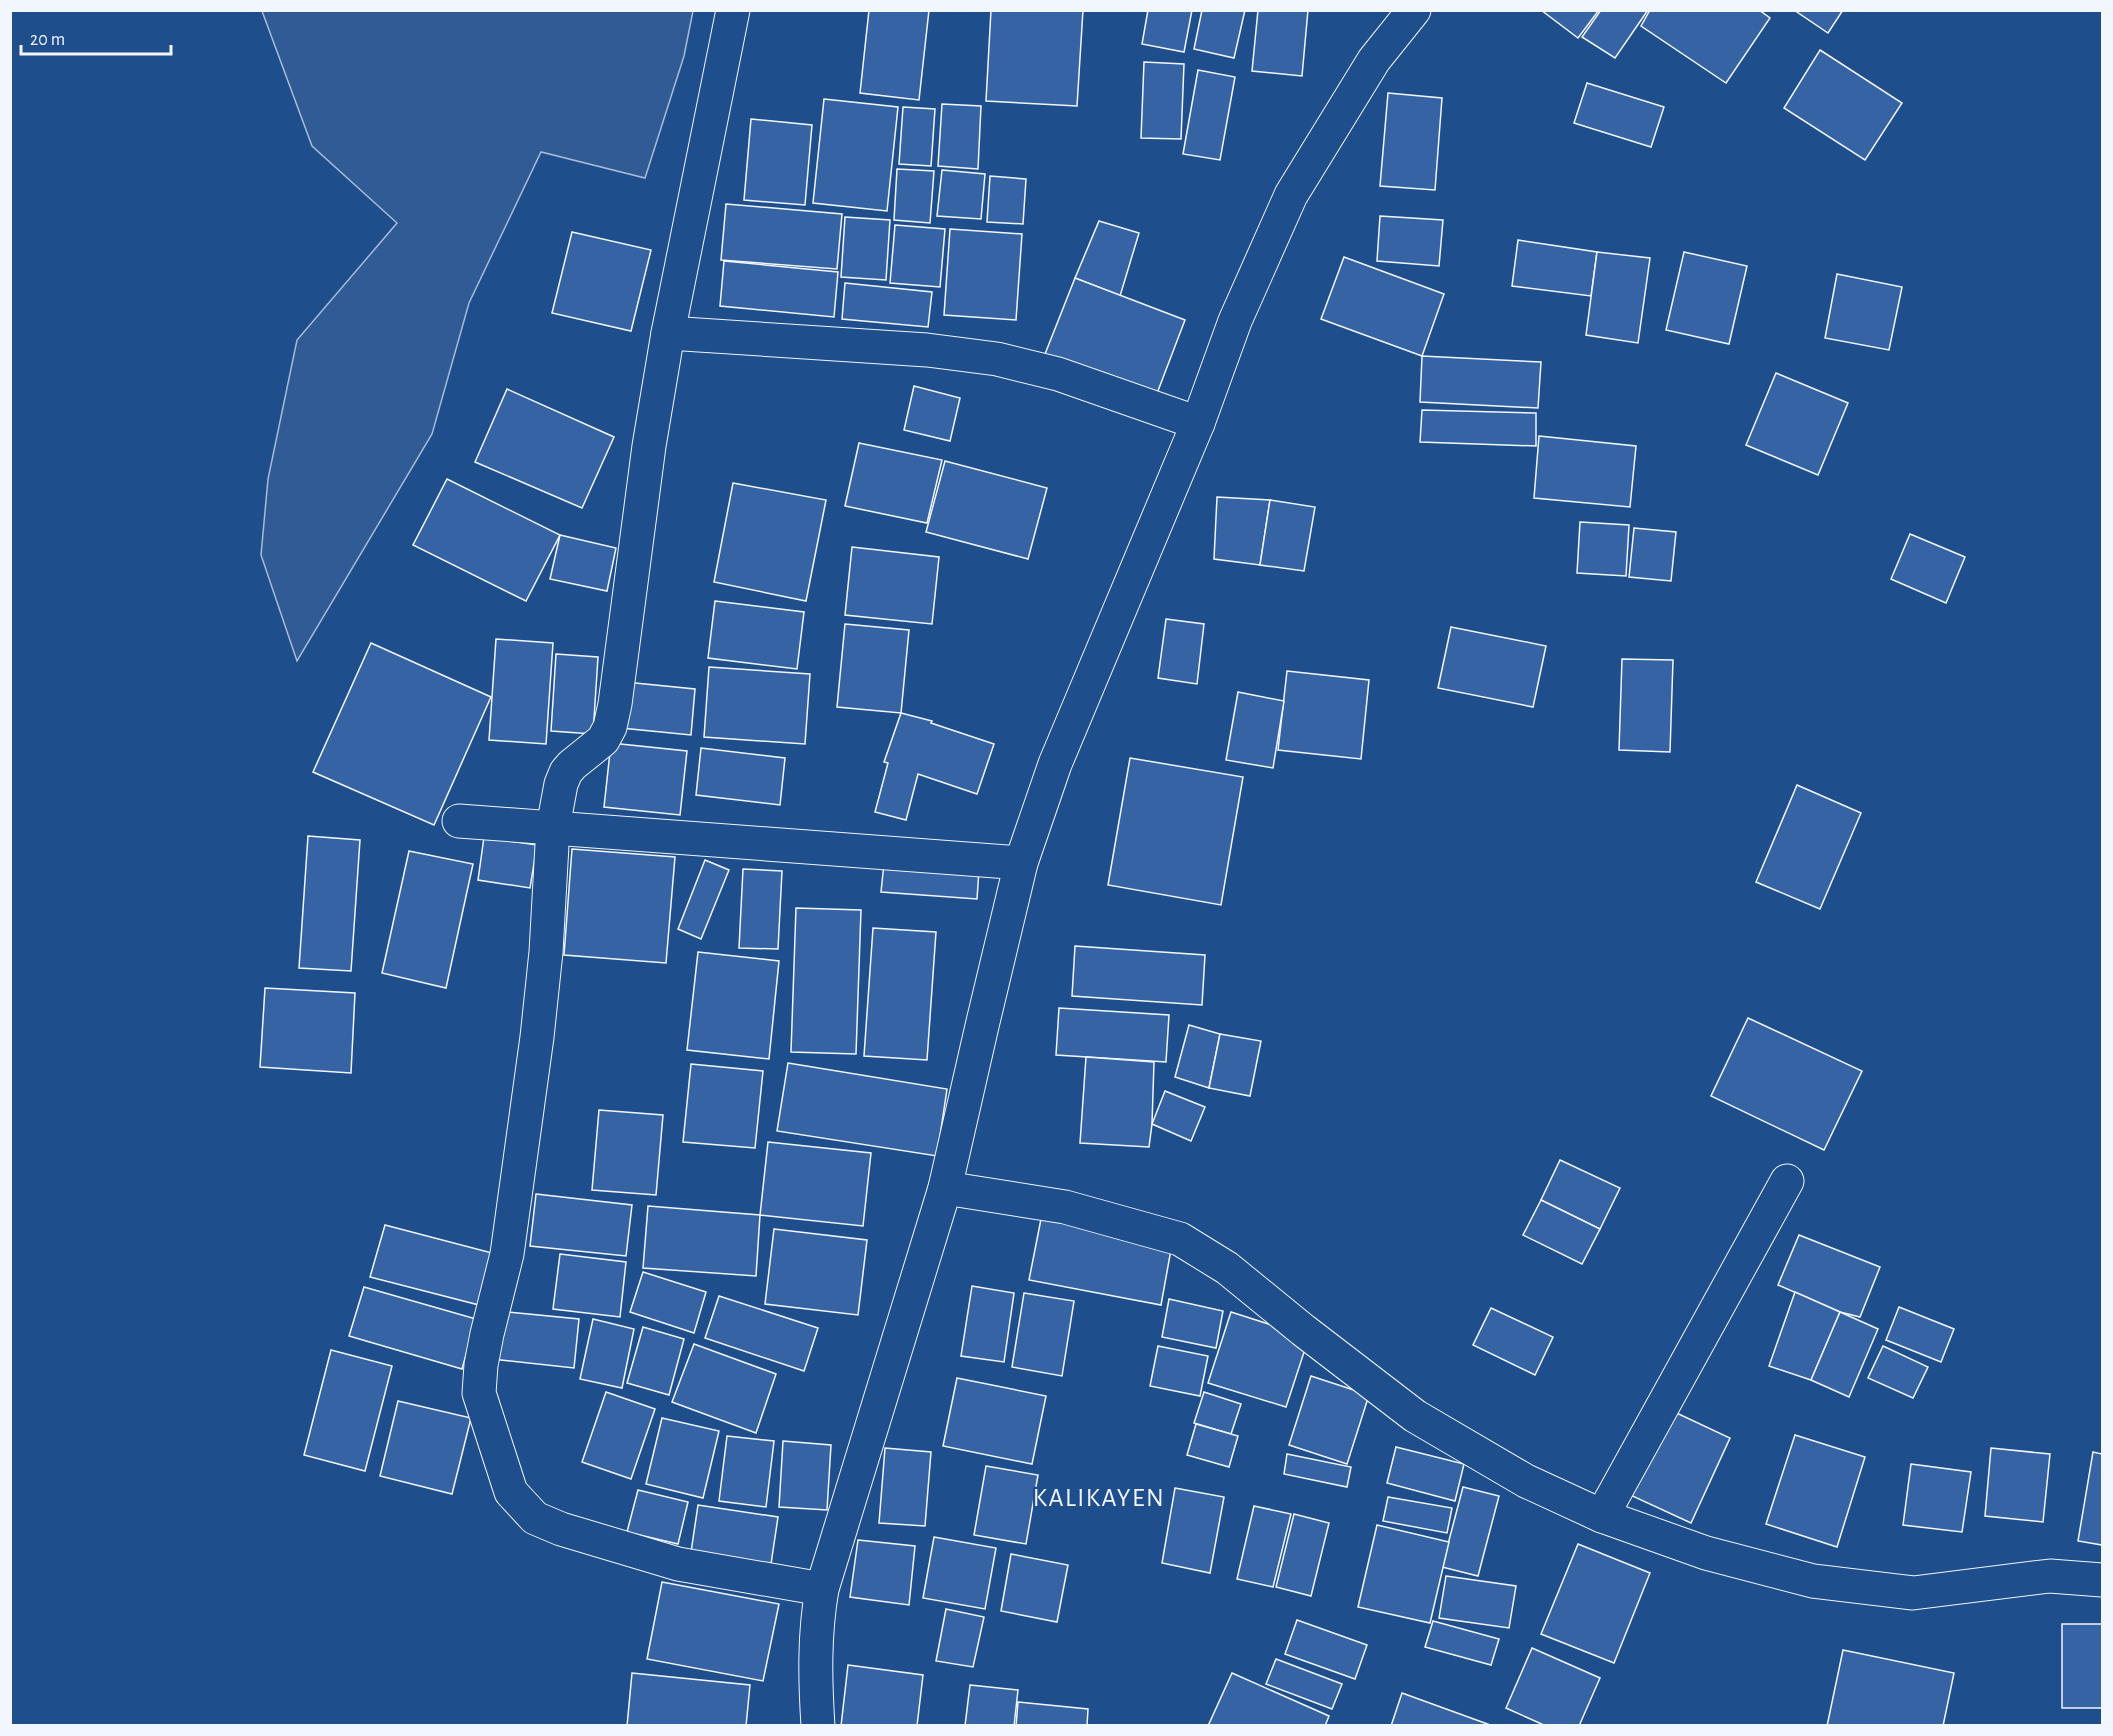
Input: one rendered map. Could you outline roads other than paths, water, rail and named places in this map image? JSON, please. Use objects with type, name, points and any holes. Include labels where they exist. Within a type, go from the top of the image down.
[{"type":"street","points":[[733,10],[668,333],[649,446],[610,727],[603,740],[566,772],[561,784],[553,827],[546,952],[537,1036],[507,1254],[487,1334],[479,1393],[512,1492],[535,1518],[561,1529],[678,1564],[822,1589]]},
{"type":"street","points":[[818,1725],[815,1679],[818,1615],[822,1589],[945,1188],[1021,863],[1055,764],[1198,423],[1235,321],[1291,195],[1374,60],[1414,10]]},
{"type":"street","points":[[668,333],[927,350],[997,359],[1058,374],[1198,423]]},
{"type":"street","points":[[459,821],[1021,863]]},
{"type":"street","points":[[1602,1516],[1787,1180]]},
{"type":"street","points":[[945,1188],[1065,1207],[1179,1239],[1227,1268],[1415,1416],[1526,1481],[1602,1516],[1706,1553],[1813,1581],[1913,1593],[2050,1576],[2103,1580]]},
{"type":"district","name":"KALIKAYEN","points":[[1099,1497]]}]
